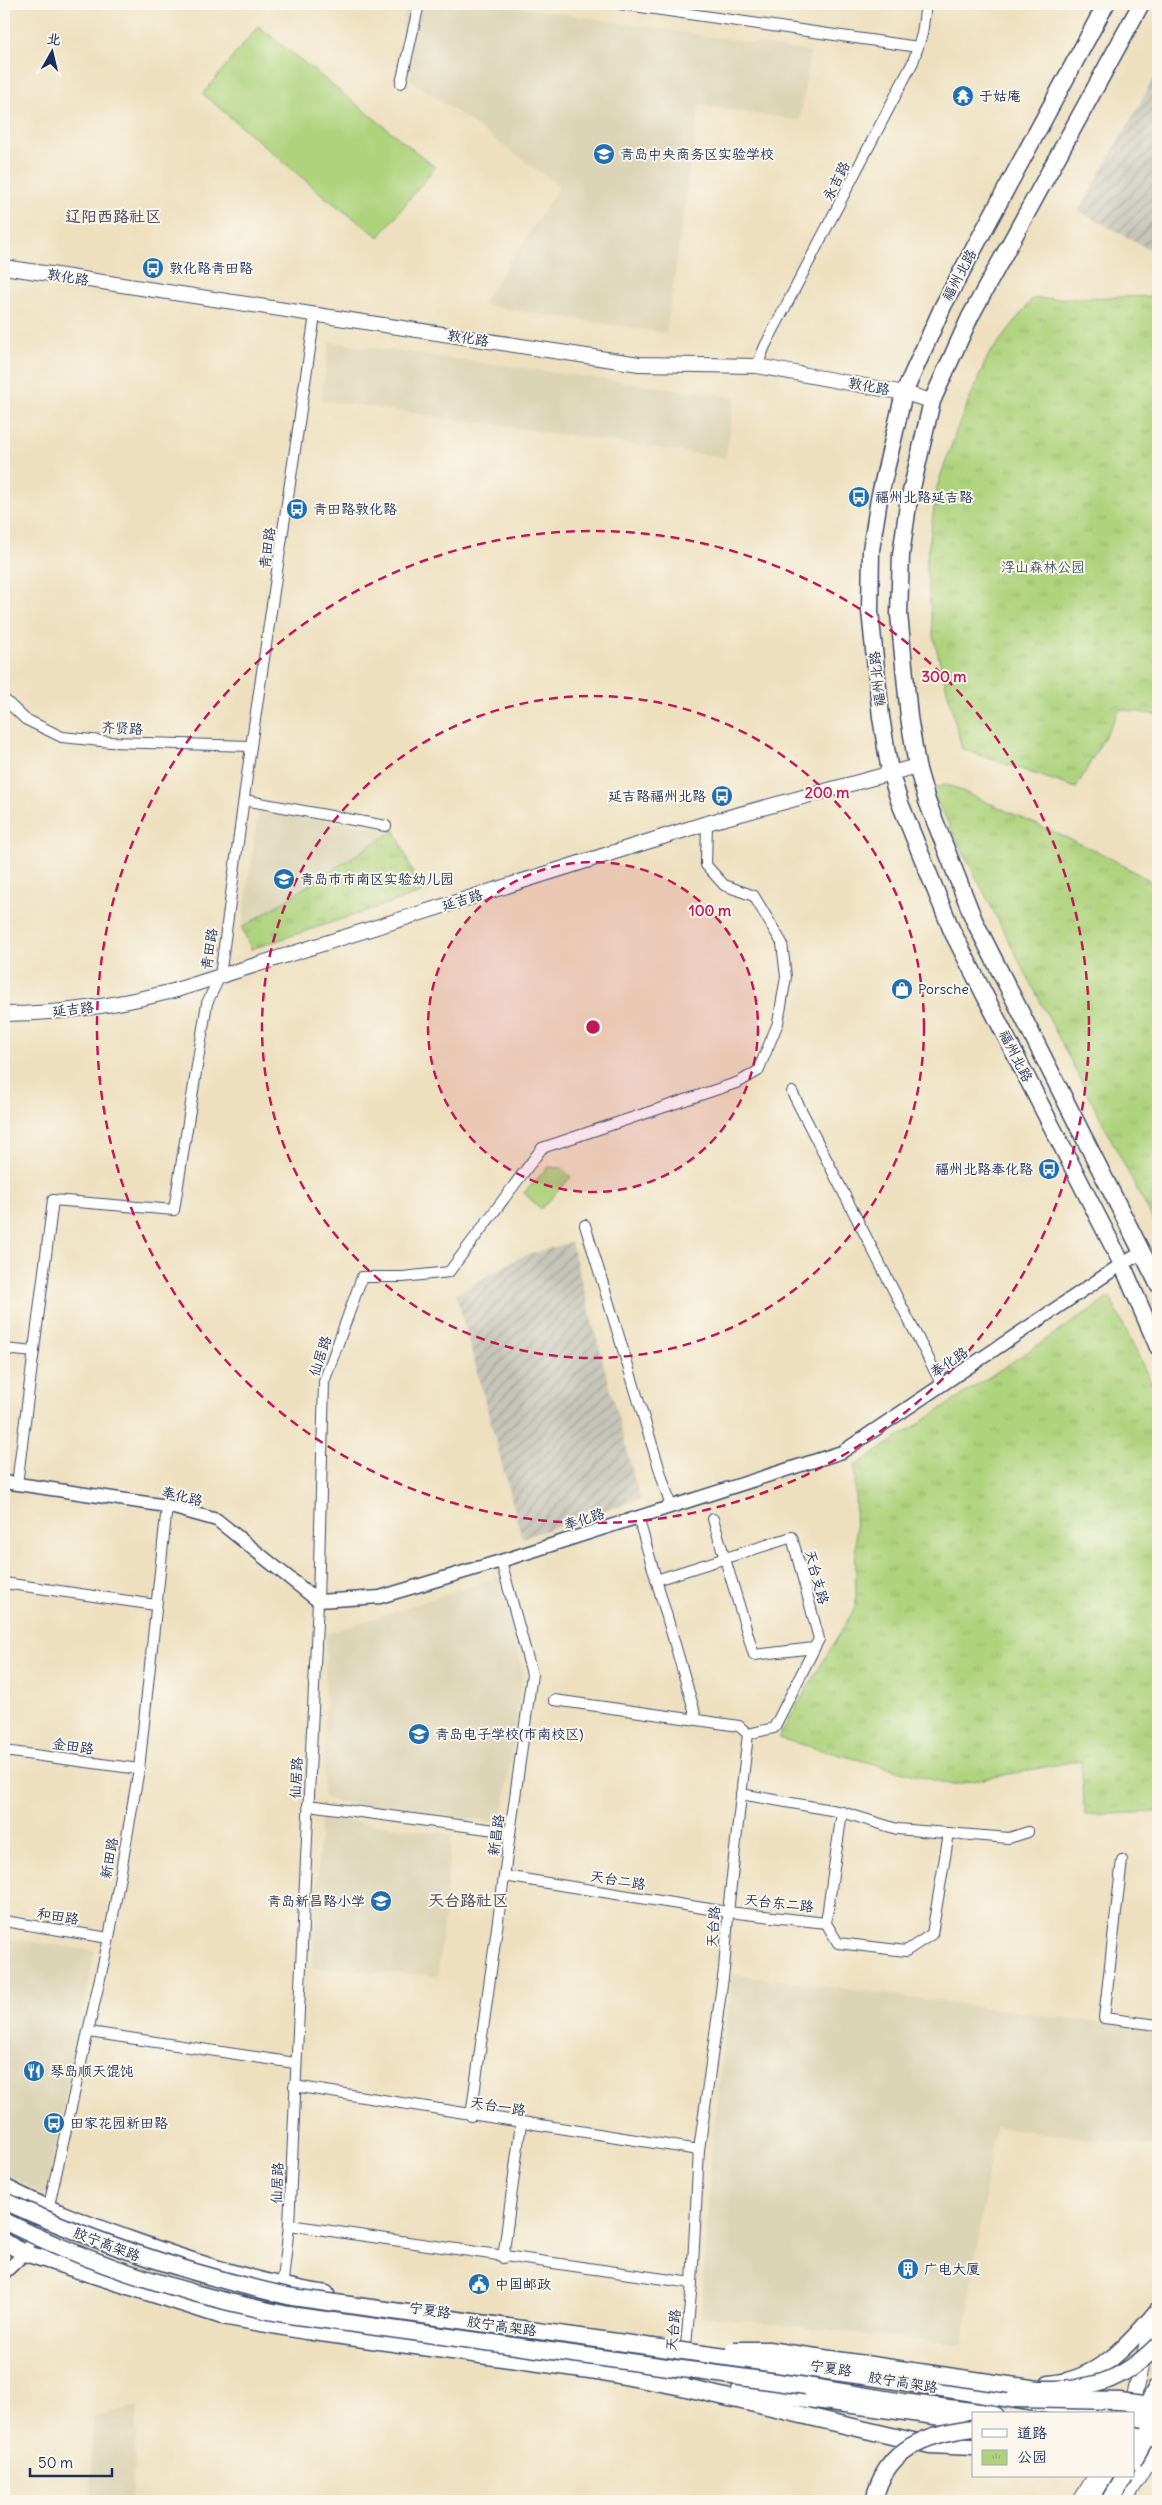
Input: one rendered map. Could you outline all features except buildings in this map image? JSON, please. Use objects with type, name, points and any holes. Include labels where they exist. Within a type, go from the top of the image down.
[{"type":"main road","name":"福州北路","points":[[1106,4],[943,306],[904,393],[879,499],[871,550],[870,611],[881,717],[890,772],[900,803],[952,931],[1122,1264],[1158,1346]]},
{"type":"main road","name":"福州北路","points":[[1141,4],[970,317],[932,401],[908,505],[901,555],[899,614],[909,717],[917,766],[927,801],[974,920],[1158,1284]]},
{"type":"main road","name":"敦化路","points":[[4,267],[638,364],[757,366],[904,393],[932,401]]},
{"type":"main road","name":"延吉路","points":[[4,1014],[74,1010],[125,1003],[220,976],[707,823],[917,766]]},
{"type":"main road","name":"宁夏路","points":[[4,2187],[48,2210],[194,2262],[283,2287],[411,2308],[990,2390]]},
{"type":"main road","name":"胶宁高架路","points":[[4,2201],[99,2242],[151,2260],[292,2297],[1014,2399],[1094,2412]]},
{"type":"main road","name":"胶宁高架路","points":[[4,2221],[94,2261],[145,2279],[222,2300],[289,2315],[980,2412]]},
{"type":"main road","points":[[4,2242],[25,2253],[222,2316],[464,2354],[597,2371],[682,2387],[930,2445],[972,2448]]},
{"type":"main road","points":[[990,2390],[1062,2383],[1084,2376],[1112,2360],[1134,2339],[1158,2310]]},
{"type":"main road","points":[[1134,2415],[1147,2342],[1158,2318]]},
{"type":"main road","points":[[664,2349],[768,2350],[1038,2389],[1068,2390],[1099,2385],[1138,2366],[1158,2345]]},
{"type":"main road","points":[[1134,2420],[1158,2385]]},
{"type":"main road","points":[[682,2387],[739,2390],[972,2421]]},
{"type":"main road","points":[[990,2390],[1091,2412]]},
{"type":"main road","name":"胶宁高架路","points":[[1014,2399],[1120,2401],[1158,2406]]},
{"type":"main road","points":[[1125,2501],[1143,2462],[1157,2424],[1134,2421]]},
{"type":"main road","points":[[874,2501],[877,2489],[886,2472],[896,2458],[909,2447],[937,2434],[972,2428]]},
{"type":"main road","points":[[1134,2442],[1158,2445]]},
{"type":"main road","points":[[1143,2462],[1158,2445]]},
{"type":"main road","points":[[1080,2501],[1094,2478]]},
{"type":"main road","points":[[1087,2489],[1102,2478]]},
{"type":"main road","points":[[1110,2501],[1124,2478]]},
{"type":"street","points":[[401,82],[419,4]]},
{"type":"street","points":[[620,4],[918,47]]},
{"type":"street","name":"永吉路","points":[[757,366],[765,346],[913,62],[922,34],[926,4]]},
{"type":"street","name":"青田路","points":[[17,1484],[52,1200],[174,1210],[207,1003],[220,976],[251,746],[315,315]]},
{"type":"street","name":"齐贤路","points":[[4,699],[25,719],[62,738],[112,742],[251,746]]},
{"type":"street","points":[[244,800],[386,826]]},
{"type":"street","name":"仙居路","points":[[278,2326],[289,2225],[295,2063],[318,1601],[324,1382],[362,1277],[403,1277],[449,1272],[542,1148],[739,1082],[758,1071],[778,1023],[786,977],[782,943],[754,896],[724,885],[706,865],[707,823]]},
{"type":"street","points":[[792,1092],[942,1385]]},
{"type":"street","points":[[585,1225],[671,1507]]},
{"type":"street","name":"奉化路","points":[[4,1482],[167,1506],[217,1520],[318,1601],[380,1596],[638,1518],[842,1452],[1122,1264],[1143,1252]]},
{"type":"street","points":[[4,1348],[34,1352]]},
{"type":"street","name":"新田路","points":[[25,2253],[48,2210],[109,1938],[139,1769],[167,1506]]},
{"type":"street","points":[[638,1518],[697,1720]]},
{"type":"street","points":[[713,1519],[754,1655],[814,1648]]},
{"type":"street","name":"天台支路","points":[[656,1580],[792,1537],[819,1639],[774,1728],[748,1734]]},
{"type":"street","name":"新昌路","points":[[471,2116],[532,1674],[500,1561]]},
{"type":"street","points":[[4,1583],[156,1605]]},
{"type":"street","points":[[554,1700],[739,1726],[748,1734]]},
{"type":"street","name":"天台路","points":[[682,2387],[684,2347],[692,2283],[699,2150],[724,1970],[728,1912],[748,1734]]},
{"type":"street","name":"金田路","points":[[4,1751],[139,1769]]},
{"type":"street","points":[[741,1794],[842,1812],[897,1830],[1009,1838],[1028,1832]]},
{"type":"street","points":[[308,1805],[510,1832]]},
{"type":"street","points":[[842,1812],[826,1923],[838,1943],[906,1951],[932,1934],[949,1833]]},
{"type":"street","points":[[1122,1860],[1104,2018],[1158,2025]]},
{"type":"street","name":"天台二路","points":[[504,1876],[728,1912]]},
{"type":"street","name":"天台东二路","points":[[728,1912],[826,1923]]},
{"type":"street","name":"和田路","points":[[4,1922],[109,1938]]},
{"type":"street","points":[[89,2032],[295,2063]]},
{"type":"street","name":"天台一路","points":[[294,2086],[471,2116],[699,2150]]},
{"type":"street","points":[[503,2258],[521,2123]]},
{"type":"street","points":[[289,2225],[503,2258],[692,2283]]},
{"type":"street","points":[[4,2273],[25,2253]]},
{"type":"shaded area","name":"青岛中央商务区实验学校","points":[[406,4],[500,4],[810,52],[800,121],[700,105],[666,333],[481,305],[560,186],[396,69]]},
{"type":"shaded area","points":[[1158,71],[1158,254],[1079,211]]},
{"type":"shaded area","points":[[330,342],[735,397],[726,458],[321,400]]},
{"type":"shaded area","name":"青岛市市南区实验幼儿园","points":[[258,810],[395,830],[242,928]]},
{"type":"shaded area","points":[[571,1242],[640,1499],[522,1538],[456,1294],[521,1257]]},
{"type":"shaded area","name":"青岛电子学校(市南校区)","points":[[498,1577],[523,1672],[502,1823],[332,1801],[323,1796],[326,1634]]},
{"type":"shaded area","name":"青岛新昌路小学","points":[[321,1818],[452,1834],[438,1976],[312,1968]]},
{"type":"shaded area","points":[[4,1938],[95,1951],[45,2196],[4,2172]]},
{"type":"shaded area","points":[[732,1974],[1158,2030],[1158,2147],[995,2127],[963,2345],[701,2316],[711,2154]]},
{"type":"shaded area","points":[[138,2406],[131,2501],[90,2501],[93,2416]]},
{"type":"green space","points":[[258,26],[435,167],[379,237],[325,197],[203,94]]},
{"type":"green space","name":"浮山森林公园","points":[[1158,296],[1158,715],[1120,709],[1076,788],[962,749],[933,635],[926,565],[937,487],[958,426],[988,356],[1032,299]]},
{"type":"green space","points":[[946,784],[1103,854],[1147,879],[1158,892],[1158,1230],[931,790]]},
{"type":"green space","points":[[395,830],[421,893],[251,949],[242,928]]},
{"type":"green space","points":[[548,1167],[562,1168],[571,1177],[541,1209],[524,1193]]},
{"type":"green space","points":[[1110,1297],[1158,1397],[1158,1812],[1085,1815],[1081,1760],[952,1785],[778,1738],[856,1606],[855,1466]]},
{"type":"place","name":"于姑庵","points":[[963,96]]},
{"type":"place","name":"青岛中央商务区实验学校","points":[[604,154]]},
{"type":"place","name":"敦化路青田路","points":[[153,268]]},
{"type":"place","name":"福州北路延吉路","points":[[859,497]]},
{"type":"place","name":"青田路敦化路","points":[[297,509]]},
{"type":"place","name":"延吉路福州北路","points":[[722,796]]},
{"type":"place","name":"青岛市市南区实验幼儿园","points":[[284,879]]},
{"type":"place","name":"Porsche","points":[[902,989]]},
{"type":"place","name":"福州北路奉化路","points":[[1049,1169]]},
{"type":"place","name":"青岛电子学校(市南校区)","points":[[419,1734]]},
{"type":"place","name":"青岛新昌路小学","points":[[381,1901]]},
{"type":"place","name":"琴岛顺天馄饨","points":[[34,2071]]},
{"type":"place","name":"田家花园新田路","points":[[54,2123]]},
{"type":"place","name":"广电大厦","points":[[908,2269]]},
{"type":"place","name":"中国邮政","points":[[479,2284]]},
{"type":"district","name":"辽阳西路社区","points":[[113,216]]},
{"type":"district","name":"天台路社区","points":[[468,1900]]}]
